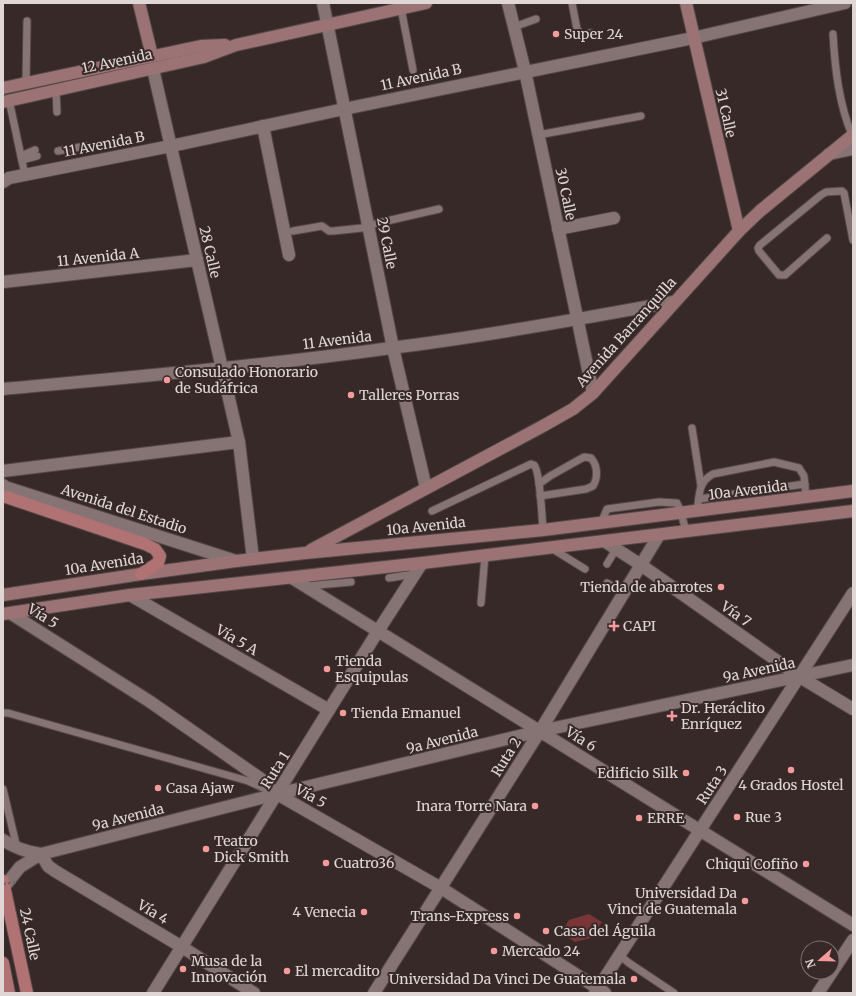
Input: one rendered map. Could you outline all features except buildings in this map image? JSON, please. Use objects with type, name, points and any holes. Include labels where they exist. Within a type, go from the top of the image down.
[{"type":"main road","points":[[139,3],[152,56]]},
{"type":"main road","name":"12 Avenida","points":[[6,101],[204,58],[236,45],[426,3]]},
{"type":"main road","name":"31 Calle","points":[[686,3],[739,230]]},
{"type":"main road","name":"12 Avenida","points":[[3,88],[201,46],[236,45]]},
{"type":"main road","name":"Avenida Barranquilla","points":[[305,553],[573,409],[593,393],[739,230],[853,135]]},
{"type":"main road","name":"10a Avenida","points":[[3,596],[141,574],[236,561],[543,530],[681,513],[698,505],[806,497],[853,491]]},
{"type":"main road","points":[[3,496],[146,544],[155,549],[160,556],[158,563],[141,574]]},
{"type":"main road","points":[[6,613],[130,595],[422,563],[853,511]]},
{"type":"main road","points":[[586,543],[589,524]]},
{"type":"main road","name":"24 Calle","points":[[3,884],[27,993]]},
{"type":"main road","points":[[3,963],[9,993]]},
{"type":"street","name":"29 Calle","points":[[323,3],[393,348],[426,488]]},
{"type":"street","name":"30 Calle","points":[[508,3],[525,71],[593,393]]},
{"type":"street","name":"11 Avenida B","points":[[3,182],[9,178],[171,146],[525,71],[693,38],[845,3]]},
{"type":"street","name":"28 Calle","points":[[153,69],[239,442],[253,559]]},
{"type":"street","points":[[263,126],[289,255]]},
{"type":"street","points":[[830,154],[853,149]]},
{"type":"street","points":[[558,229],[614,218]]},
{"type":"street","name":"11 Avenida A","points":[[3,282],[197,260]]},
{"type":"street","name":"11 Avenida","points":[[3,389],[222,369],[393,348],[577,319],[673,302]]},
{"type":"street","points":[[3,471],[239,442]]},
{"type":"street","name":"Avenida del Estadio","points":[[3,485],[5,487],[236,561]]},
{"type":"street","name":"Ruta 2","points":[[374,993],[540,731],[659,535]]},
{"type":"street","name":"Vía 7","points":[[604,541],[641,565],[800,677],[853,709]]},
{"type":"street","name":"Ruta 1","points":[[153,993],[378,630],[422,563]]},
{"type":"street","name":"Vía 6","points":[[292,578],[853,925]]},
{"type":"street","name":"Ruta 3","points":[[599,992],[619,955],[853,593]]},
{"type":"street","name":"Vía 5 A","points":[[130,595],[329,710]]},
{"type":"street","name":"Vía 5","points":[[6,613],[149,701],[261,779],[277,794],[441,888],[599,992]]},
{"type":"street","name":"9a Avenida","points":[[3,884],[20,867],[41,854],[277,794],[540,731],[853,665]]},
{"type":"street","name":"9a Avenida","points":[[3,840],[17,848],[41,854]]},
{"type":"street","name":"Vía 4","points":[[41,854],[48,866],[55,871],[182,947],[254,993]]},
{"type":"street","points":[[818,993],[853,940]]},
{"type":"lane","points":[[572,3],[578,29],[581,34],[591,32]]},
{"type":"lane","points":[[401,8],[413,70]]},
{"type":"lane","points":[[514,27],[536,19]]},
{"type":"lane","points":[[26,83],[27,21]]},
{"type":"lane","points":[[833,34],[837,78],[847,123],[853,135]]},
{"type":"lane","points":[[56,90],[57,112]]},
{"type":"lane","points":[[6,101],[25,175]]},
{"type":"lane","points":[[538,135],[641,116]]},
{"type":"lane","points":[[58,151],[86,146]]},
{"type":"lane","points":[[21,158],[36,153]]},
{"type":"lane","points":[[827,238],[782,276],[779,275],[758,248],[826,192],[842,191],[844,193],[853,240]]},
{"type":"lane","points":[[293,231],[322,226],[333,232],[362,228],[439,209]]},
{"type":"lane","points":[[692,428],[701,486],[698,505],[805,484]]},
{"type":"lane","points":[[539,484],[550,476],[584,457],[591,458],[595,462],[597,479],[594,486],[586,489],[540,496]]},
{"type":"lane","points":[[701,486],[705,479],[713,474],[774,462],[799,468],[804,476],[806,497]]},
{"type":"lane","points":[[432,510],[531,464],[534,464],[537,467],[543,530]]},
{"type":"lane","points":[[681,513],[686,531]]},
{"type":"lane","points":[[549,547],[585,569]]},
{"type":"lane","points":[[607,564],[616,549]]},
{"type":"lane","points":[[481,603],[485,555]]},
{"type":"lane","points":[[389,578],[414,574]]},
{"type":"lane","points":[[307,586],[351,582]]},
{"type":"lane","points":[[608,583],[624,593]]},
{"type":"lane","points":[[3,713],[8,713],[248,781],[277,794]]},
{"type":"lane","points":[[3,789],[17,848]]},
{"type":"lane","points":[[619,955],[674,993]]},
{"type":"path","points":[[3,884],[16,882]]},
{"type":"shaded area","points":[[589,914],[602,922],[591,938],[575,942],[561,933],[569,920]]},
{"type":"place","name":"Super 24","points":[[556,34]]},
{"type":"place","name":"Consulado Honorario de Sudáfrica","points":[[167,380]]},
{"type":"place","name":"Talleres Porras","points":[[351,395]]},
{"type":"place","name":"Tienda de abarrotes","points":[[721,587]]},
{"type":"place","name":"CAPI","points":[[614,626]]},
{"type":"place","name":"Tienda Esquipulas","points":[[327,669]]},
{"type":"place","name":"Tienda Emanuel","points":[[343,713]]},
{"type":"place","name":"Dr. Heráclito Enríquez","points":[[672,716]]},
{"type":"place","name":"4 Grados Hostel","points":[[791,770]]},
{"type":"place","name":"Edificio Silk","points":[[686,773]]},
{"type":"place","name":"Casa Ajaw","points":[[158,788]]},
{"type":"place","name":"Inara Torre Nara","points":[[535,806]]},
{"type":"place","name":"Rue 3","points":[[737,817]]},
{"type":"place","name":"ERRE","points":[[639,818]]},
{"type":"place","name":"Teatro Dick Smith","points":[[206,849]]},
{"type":"place","name":"Cuatro36","points":[[326,863]]},
{"type":"place","name":"Chiqui Cofiño","points":[[806,864]]},
{"type":"place","name":"Universidad Da Vinci de Guatemala","points":[[745,901]]},
{"type":"place","name":"4 Venecia","points":[[364,912]]},
{"type":"place","name":"Trans-Express","points":[[517,916]]},
{"type":"place","name":"Casa del Águila","points":[[546,931]]},
{"type":"place","name":"Mercado 24","points":[[494,951]]},
{"type":"place","name":"Musa de la Innovación","points":[[183,969]]},
{"type":"place","name":"El mercadito","points":[[287,971]]},
{"type":"place","name":"Universidad Da Vinci De Guatemala","points":[[634,979]]}]
